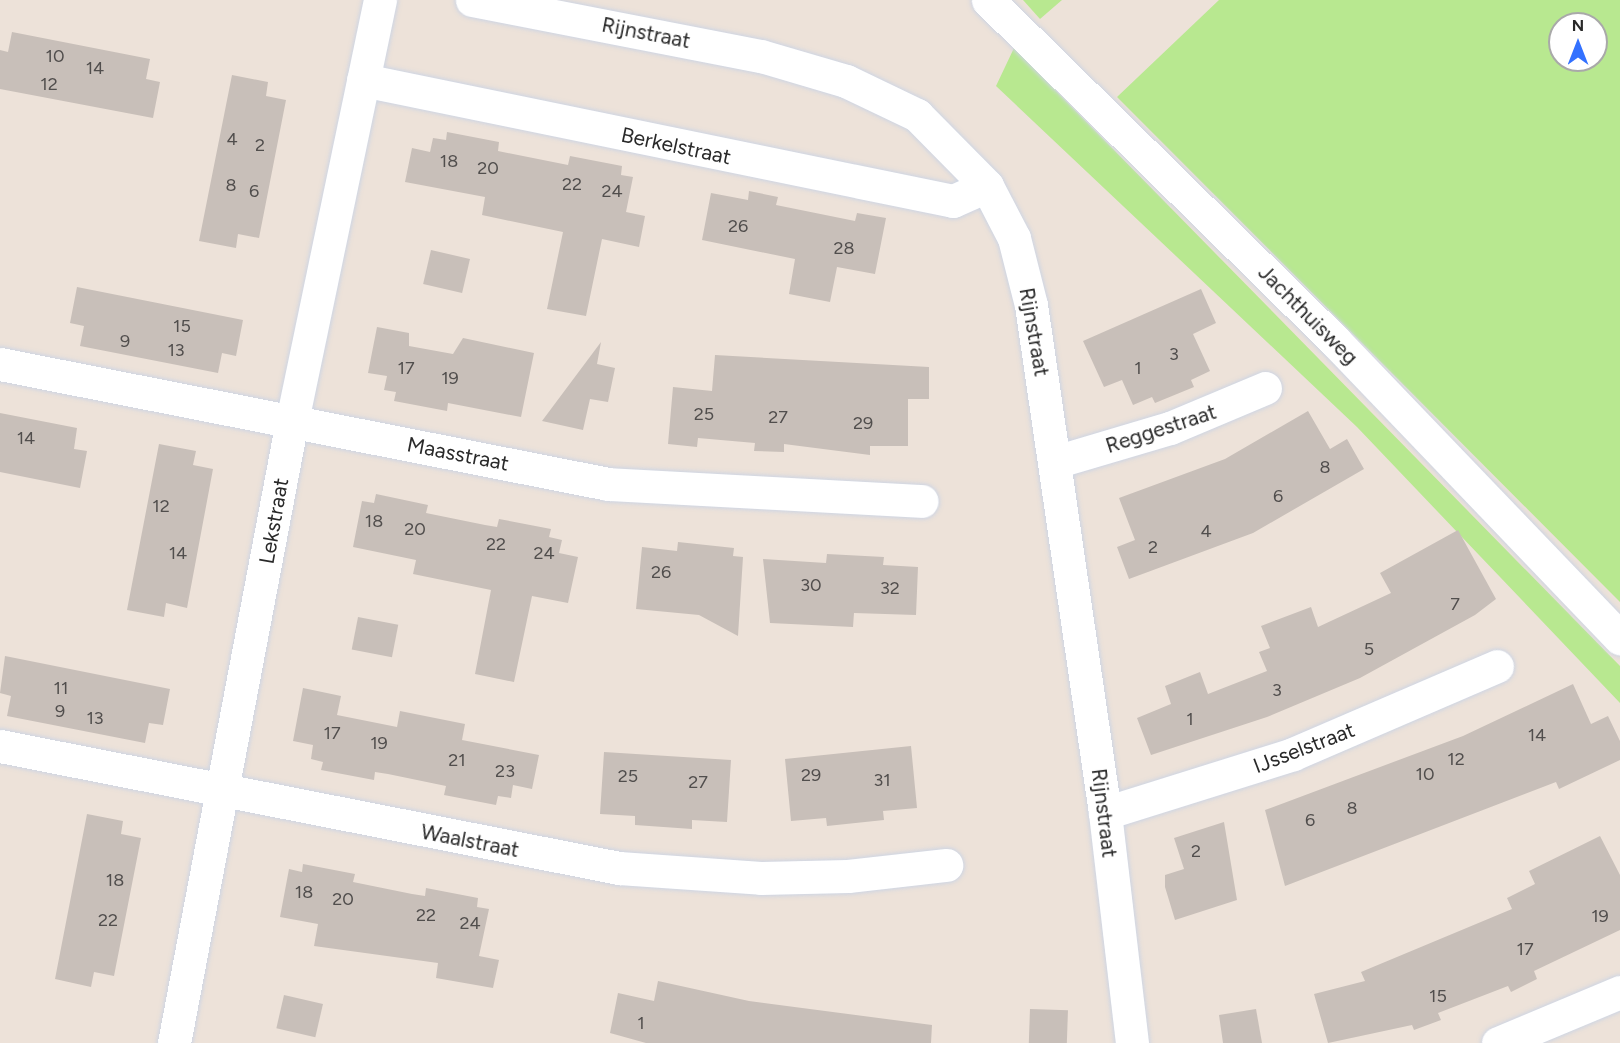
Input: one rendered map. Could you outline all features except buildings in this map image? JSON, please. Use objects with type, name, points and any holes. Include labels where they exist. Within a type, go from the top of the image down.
[{"type":"street","name":"Lekstraat","points":[[174,1043],[292,421],[380,0]]},
{"type":"street","name":"Rijnstraat","points":[[472,0],[750,54],[846,81],[918,115],[987,186],[1014,238],[1031,305],[1105,813],[1132,1043]]},
{"type":"street","name":"Jachthuisweg","points":[[988,0],[1335,341],[1620,638]]},
{"type":"street","name":"Berkelstraat","points":[[363,80],[953,201],[987,186]]},
{"type":"street","name":"Maasstraat","points":[[0,364],[608,484],[922,501]]},
{"type":"street","name":"Reggestraat","points":[[1055,462],[1170,428],[1265,388]]},
{"type":"street","name":"IJsselstraat","points":[[1105,813],[1293,754],[1497,666]]},
{"type":"street","name":"Waalstraat","points":[[0,746],[546,855],[677,874],[848,876],[946,865]]},
{"type":"street","points":[[1498,1043],[1620,992]]},
{"type":"green space","points":[[1023,0],[1062,0],[1040,19]]},
{"type":"green space","points":[[1219,0],[1620,0],[1620,602],[1117,97]]},
{"type":"green space","points":[[1014,48],[1620,666],[1620,703],[1357,427],[996,86]]}]
